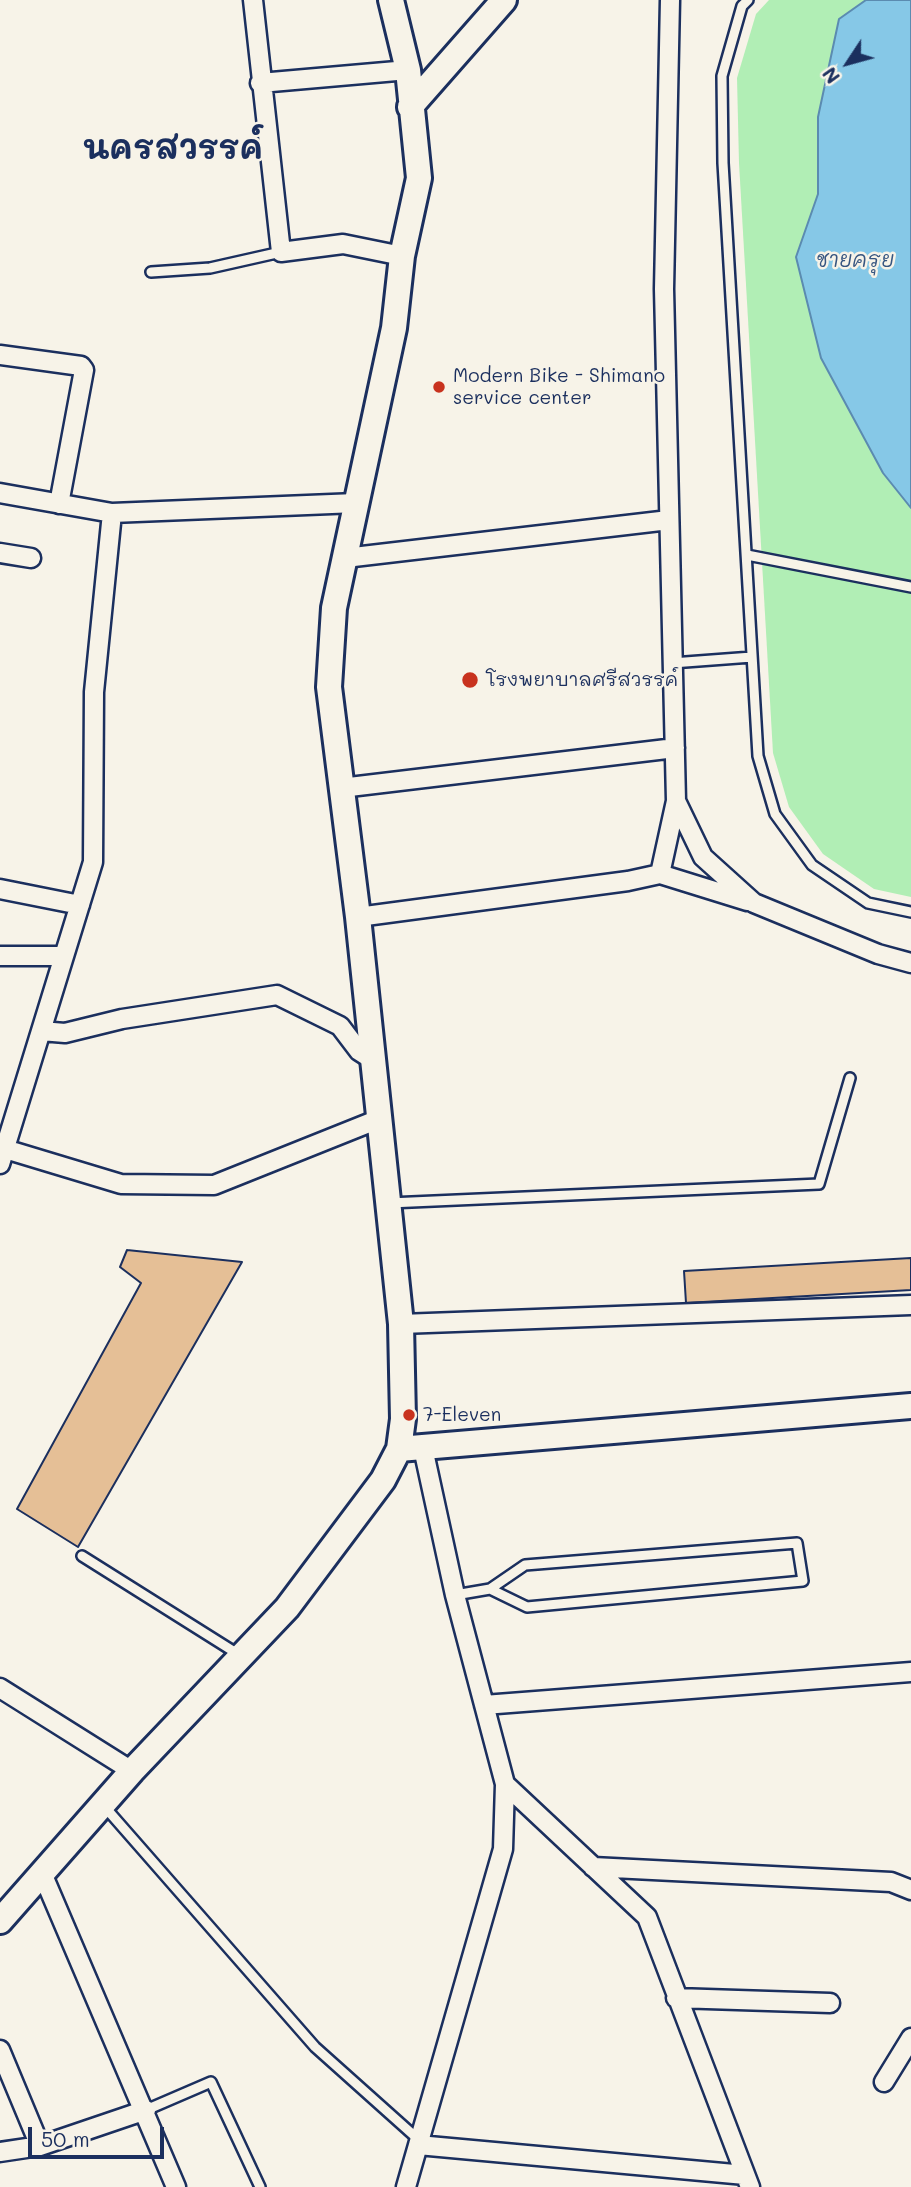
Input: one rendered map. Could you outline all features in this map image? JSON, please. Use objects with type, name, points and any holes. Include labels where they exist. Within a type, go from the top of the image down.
[{"type":"street","points":[[253,0],[260,83],[281,252],[344,244],[402,256]]},
{"type":"street","points":[[391,0],[408,70],[419,178],[402,256],[394,328],[334,608],[330,687],[358,917],[401,1324],[403,1419],[455,1595],[505,1784],[503,1849],[406,2187]]},
{"type":"street","points":[[410,107],[504,0]]},
{"type":"street","points":[[660,874],[676,801],[664,289],[670,0]]},
{"type":"street","points":[[260,83],[408,70]]},
{"type":"street","points":[[0,355],[81,366],[84,370],[59,503]]},
{"type":"street","points":[[0,493],[112,513],[356,503]]},
{"type":"street","points":[[112,513],[94,692],[93,862],[3,1156],[121,1184],[214,1185],[379,1119]]},
{"type":"street","points":[[345,558],[669,520]]},
{"type":"street","points":[[0,552],[32,558]]},
{"type":"street","points":[[341,788],[675,748]]},
{"type":"street","points":[[676,801],[703,858],[754,903]]},
{"type":"street","points":[[358,917],[628,881],[660,874],[754,903],[878,954],[911,963]]},
{"type":"street","points":[[0,889],[80,905]]},
{"type":"street","points":[[0,956],[64,956]]},
{"type":"street","points":[[41,1031],[65,1033],[122,1019],[277,995],[340,1026],[363,1055],[373,1060]]},
{"type":"street","points":[[401,1324],[911,1305]]},
{"type":"street","points":[[0,1922],[132,1771],[286,1608],[383,1480],[411,1449],[911,1406]]},
{"type":"street","points":[[484,1705],[911,1672]]},
{"type":"street","points":[[0,1688],[132,1771]]},
{"type":"street","points":[[419,2143],[748,2181],[647,1917],[505,1784]]},
{"type":"street","points":[[593,1867],[891,1882],[911,1890]]},
{"type":"street","points":[[42,1873],[146,2110],[176,2187]]},
{"type":"street","points":[[676,1998],[830,2003]]},
{"type":"street","points":[[884,2082],[911,2038]]},
{"type":"street","points":[[0,2050],[40,2146]]},
{"type":"street","points":[[0,2152],[40,2146],[146,2110]]},
{"type":"lane","points":[[748,0],[742,6],[722,76],[723,163],[758,756],[775,814],[812,865],[868,903],[911,912]]},
{"type":"lane","points":[[151,272],[210,268],[281,252]]},
{"type":"lane","points":[[747,555],[911,587]]},
{"type":"lane","points":[[673,663],[752,657]]},
{"type":"lane","points":[[388,1203],[819,1184],[850,1078]]},
{"type":"lane","points":[[455,1595],[490,1589],[525,1565],[797,1543],[803,1581],[527,1607],[490,1589]]},
{"type":"lane","points":[[82,1556],[241,1656]]},
{"type":"lane","points":[[102,1804],[315,2047],[419,2143]]},
{"type":"lane","points":[[146,2110],[211,2082],[260,2187]]},
{"type":"green space","points":[[769,0],[911,0],[911,897],[874,889],[823,854],[789,807],[773,753],[739,163],[737,78],[756,14]]},
{"type":"water","name":"ชายครุย","points":[[866,0],[911,0],[911,508],[883,473],[821,358],[796,257],[818,194],[818,117],[839,19]]},
{"type":"building","points":[[127,1250],[242,1262],[78,1547],[17,1509],[141,1283],[120,1267]]},
{"type":"building","points":[[911,1258],[911,1290],[686,1303],[684,1271]]},
{"type":"place","name":"Modern Bike - Shimano service center","points":[[439,387]]},
{"type":"place","name":"โรงพยาบาลศรีสวรรค์","points":[[470,680]]},
{"type":"place","name":"7-Eleven","points":[[409,1415]]},
{"type":"district","name":"นครสวรรค์","points":[[173,149]]}]
